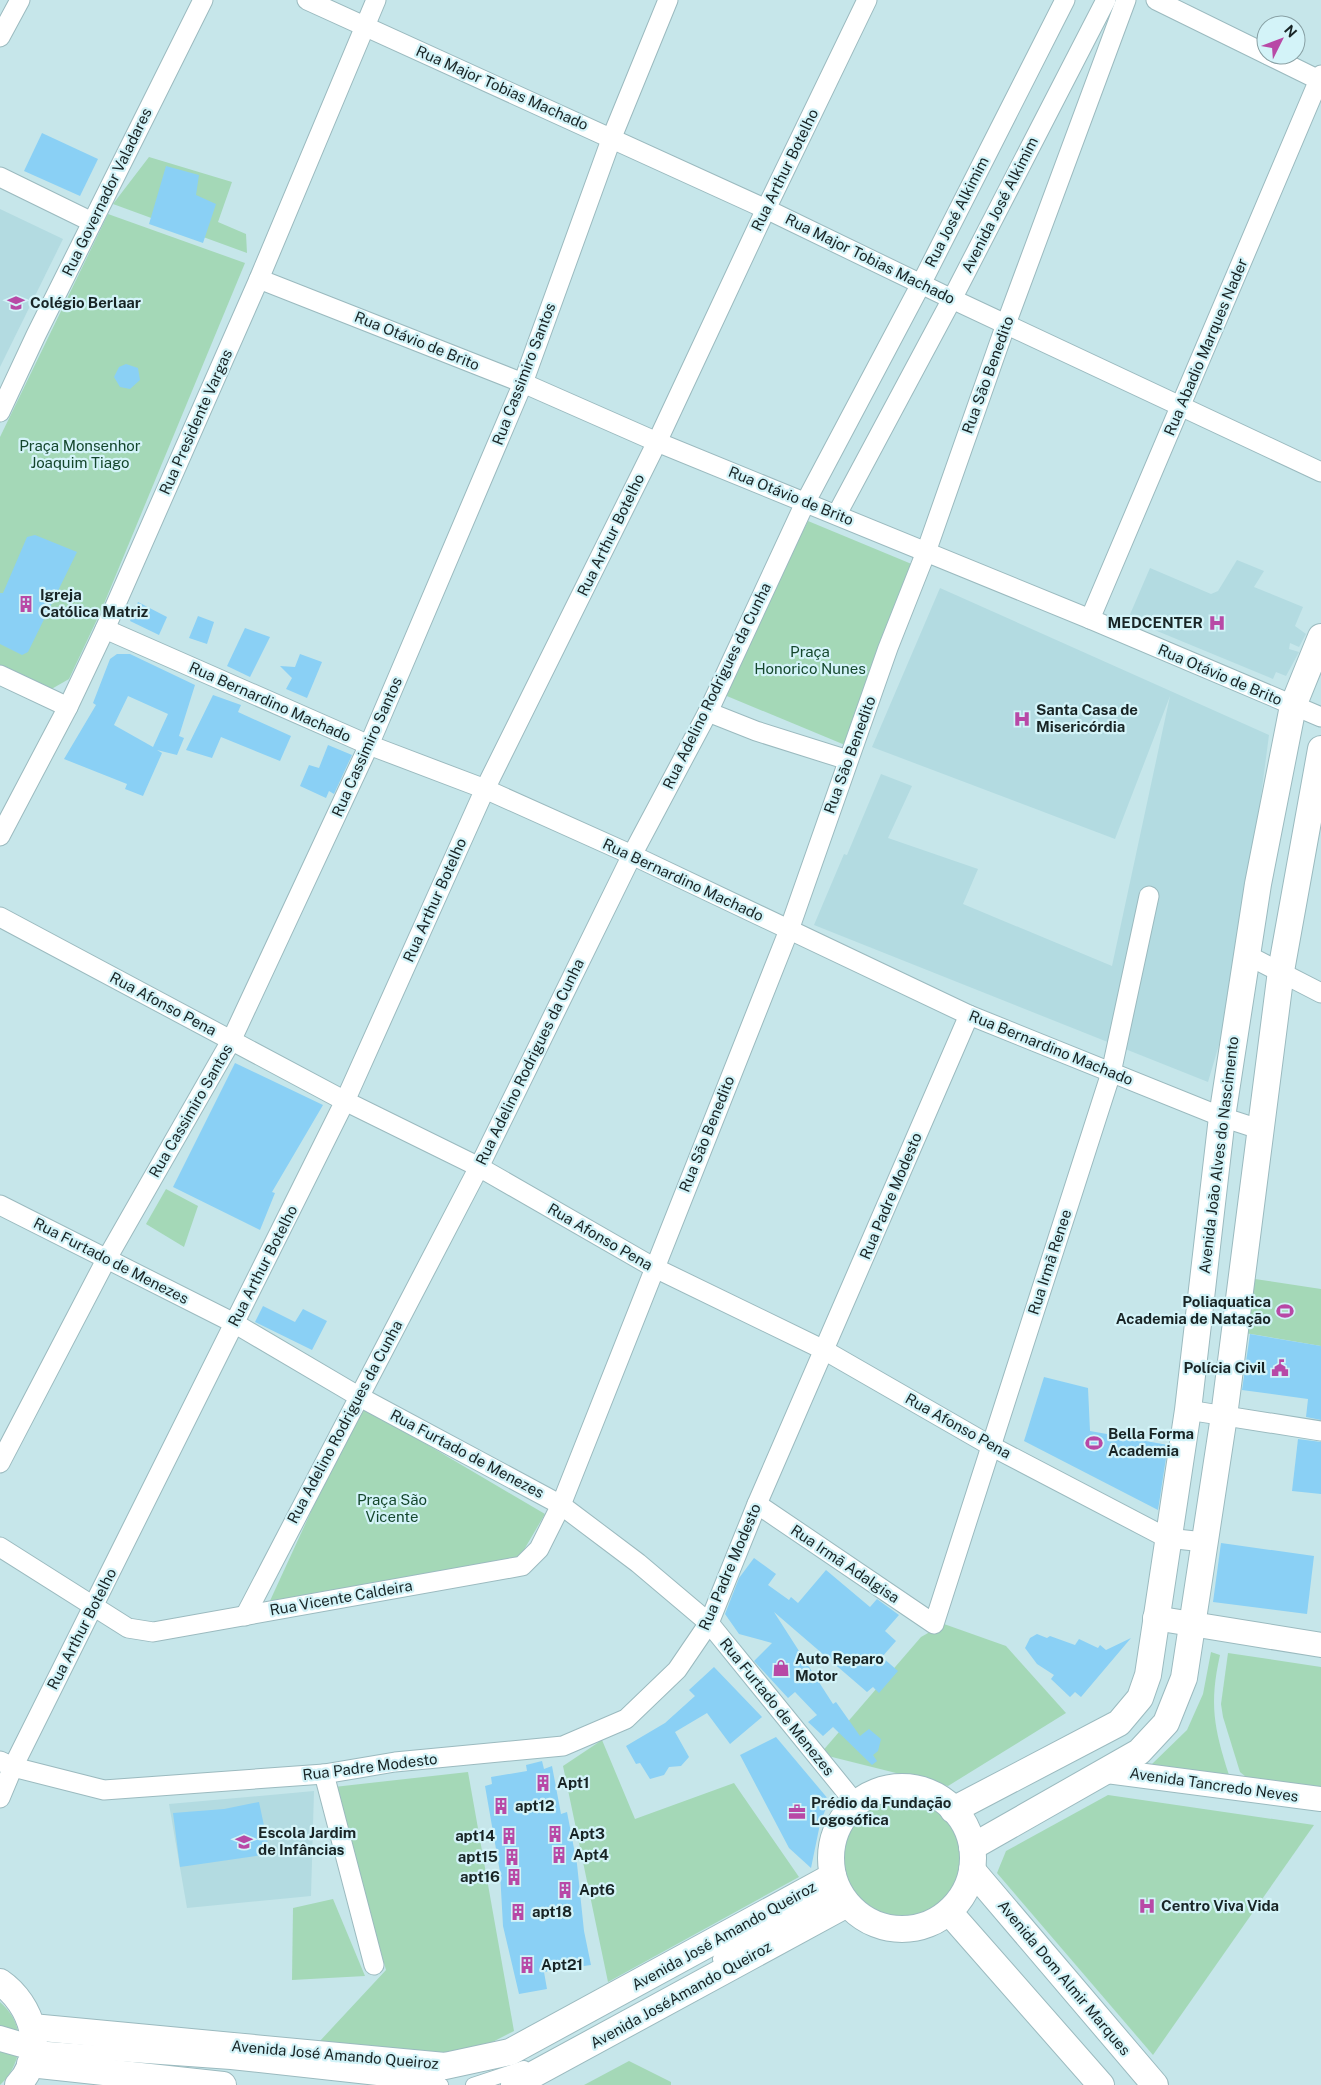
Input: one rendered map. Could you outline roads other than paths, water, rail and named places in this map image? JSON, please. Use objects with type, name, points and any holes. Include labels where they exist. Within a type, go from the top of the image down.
[{"type":"main road","name":"Avenida João Alves do Nascimento","points":[[953,1810],[1119,1723],[1140,1698],[1148,1675],[1155,1618],[1188,1410],[1222,1117],[1258,884],[1293,706],[1321,637]]},
{"type":"main road","points":[[972,1858],[1107,1770],[1139,1752],[1166,1723],[1184,1678],[1224,1416],[1281,972],[1321,749]]},
{"type":"main road","points":[[1258,884],[1294,896]]},
{"type":"main road","points":[[902,1788],[916,1789],[936,1796],[953,1810],[965,1827],[972,1858],[964,1893],[949,1912],[930,1924],[908,1930],[885,1928],[864,1919],[839,1890],[830,1856],[834,1836],[843,1818],[856,1804],[874,1793],[902,1788]]},
{"type":"main road","name":"Avenida Dom Almir Marques","points":[[972,1858],[1155,2085]]},
{"type":"main road","name":"Avenida José Amando Queiroz","points":[[30,2053],[444,2066],[510,2052],[839,1890]]},
{"type":"main road","name":"Avenida JoséAmando Queiroz","points":[[514,2085],[839,1890]]},
{"type":"main road","points":[[949,1912],[1101,2085]]},
{"type":"main road","points":[[0,1982],[10,1989],[23,2003],[30,2053],[224,2085]]},
{"type":"street","points":[[0,37],[20,0]]},
{"type":"street","name":"Rua Governador Valadares","points":[[0,412],[202,0]]},
{"type":"street","name":"Rua Major Tobias Machado","points":[[307,0],[612,137],[1321,472]]},
{"type":"street","name":"Rua Presidente Vargas","points":[[0,836],[68,707],[105,629],[259,279],[376,0]]},
{"type":"street","name":"Rua Cassimiro Santos","points":[[0,1463],[106,1260],[231,1041],[369,745],[523,383],[612,137],[668,0]]},
{"type":"street","name":"Rua Arthur Botelho","points":[[0,1798],[6,1764],[93,1606],[345,1101],[484,789],[657,442],[766,209],[867,0]]},
{"type":"street","name":"Rua José Alkimim","points":[[805,503],[921,284],[1065,0]]},
{"type":"street","name":"Avenida José Alkimim","points":[[837,514],[952,299],[1106,0]]},
{"type":"street","name":"Rua São Benedito","points":[[561,1505],[653,1268],[789,930],[848,760],[856,744],[888,648],[926,552],[1006,324],[1126,0]]},
{"type":"street","points":[[1156,0],[1256,49]]},
{"type":"street","points":[[1291,65],[1320,78]]},
{"type":"street","name":"Rua Abadio Marques Nader","points":[[1090,619],[1320,78]]},
{"type":"street","points":[[0,177],[92,222]]},
{"type":"street","name":"Rua Otávio de Brito","points":[[259,279],[523,383],[657,442],[805,503],[837,514],[1321,717]]},
{"type":"street","name":"Rua Adelino Rodrigues da Cunha","points":[[245,1616],[479,1167],[632,855],[708,712],[805,503]]},
{"type":"street","name":"Rua Bernardino Machado","points":[[105,629],[369,745],[484,789],[632,855],[969,1015],[1222,1117],[1262,1130]]},
{"type":"street","points":[[0,675],[68,707]]},
{"type":"street","points":[[708,712],[756,731],[848,760]]},
{"type":"street","name":"Rua Irmã Renee","points":[[934,1624],[1111,1073],[1149,896]]},
{"type":"street","name":"Rua Afonso Pena","points":[[0,917],[345,1101],[479,1167],[653,1268],[824,1350],[991,1446],[1168,1538],[1204,1542]]},
{"type":"street","points":[[1247,955],[1321,993]]},
{"type":"street","name":"Rua Padre Modesto","points":[[6,1764],[104,1790],[324,1774],[395,1762],[563,1746],[626,1719],[677,1670],[708,1623],[757,1504],[969,1015]]},
{"type":"street","name":"Rua Furtado de Menezes","points":[[0,1204],[234,1324],[358,1396],[561,1505],[638,1563],[708,1623],[856,1804]]},
{"type":"street","points":[[1188,1410],[1321,1431]]},
{"type":"street","name":"Rua Irmã Adalgisa","points":[[757,1504],[934,1624]]},
{"type":"street","name":"Rua Vicente Caldeira","points":[[0,1547],[128,1628],[153,1632],[522,1566],[539,1549],[561,1505]]},
{"type":"street","points":[[1155,1618],[1321,1645]]},
{"type":"street","name":"Avenida Tancredo Neves","points":[[1107,1770],[1321,1799]]},
{"type":"street","points":[[324,1774],[374,1965]]},
{"type":"street","points":[[473,2085],[539,2063],[839,1890]]},
{"type":"street","points":[[0,2033],[30,2053]]},
{"type":"street","points":[[0,2044],[30,2053],[231,2062],[441,2085]]},
{"type":"place","name":"Colégio Berlaar","points":[[16,303]]},
{"type":"place","name":"Igreja Católica Matriz","points":[[26,604]]},
{"type":"place","name":"MEDCENTER","points":[[1217,623]]},
{"type":"place","name":"Santa Casa de Misericórdia","points":[[1022,719]]},
{"type":"place","name":"Poliaquatica Academia de Natação","points":[[1285,1311]]},
{"type":"place","name":"Polícia Civil","points":[[1280,1368]]},
{"type":"place","name":"Bella Forma Academia","points":[[1094,1443]]},
{"type":"place","name":"Auto Reparo Motor","points":[[781,1668]]},
{"type":"place","name":"Apt1","points":[[543,1783]]},
{"type":"place","name":"apt12","points":[[501,1806]]},
{"type":"place","name":"Prédio da Fundação Logosófica","points":[[797,1812]]},
{"type":"place","name":"Apt3","points":[[555,1834]]},
{"type":"place","name":"apt14","points":[[509,1836]]},
{"type":"place","name":"Escola Jardim de Infâncias","points":[[244,1842]]},
{"type":"place","name":"Apt4","points":[[559,1855]]},
{"type":"place","name":"apt15","points":[[512,1857]]},
{"type":"place","name":"apt16","points":[[514,1877]]},
{"type":"place","name":"Apt6","points":[[565,1890]]},
{"type":"place","name":"Centro Viva Vida","points":[[1147,1906]]},
{"type":"place","name":"apt18","points":[[518,1912]]},
{"type":"place","name":"Apt21","points":[[527,1965]]},
{"type":"park label","name":"Praça Monsenhor Joaquim Tiago","points":[[80,454]]},
{"type":"park label","name":"Praça Honorico Nunes","points":[[810,660]]},
{"type":"park label","name":"Praça São Vicente","points":[[392,1508]]}]
